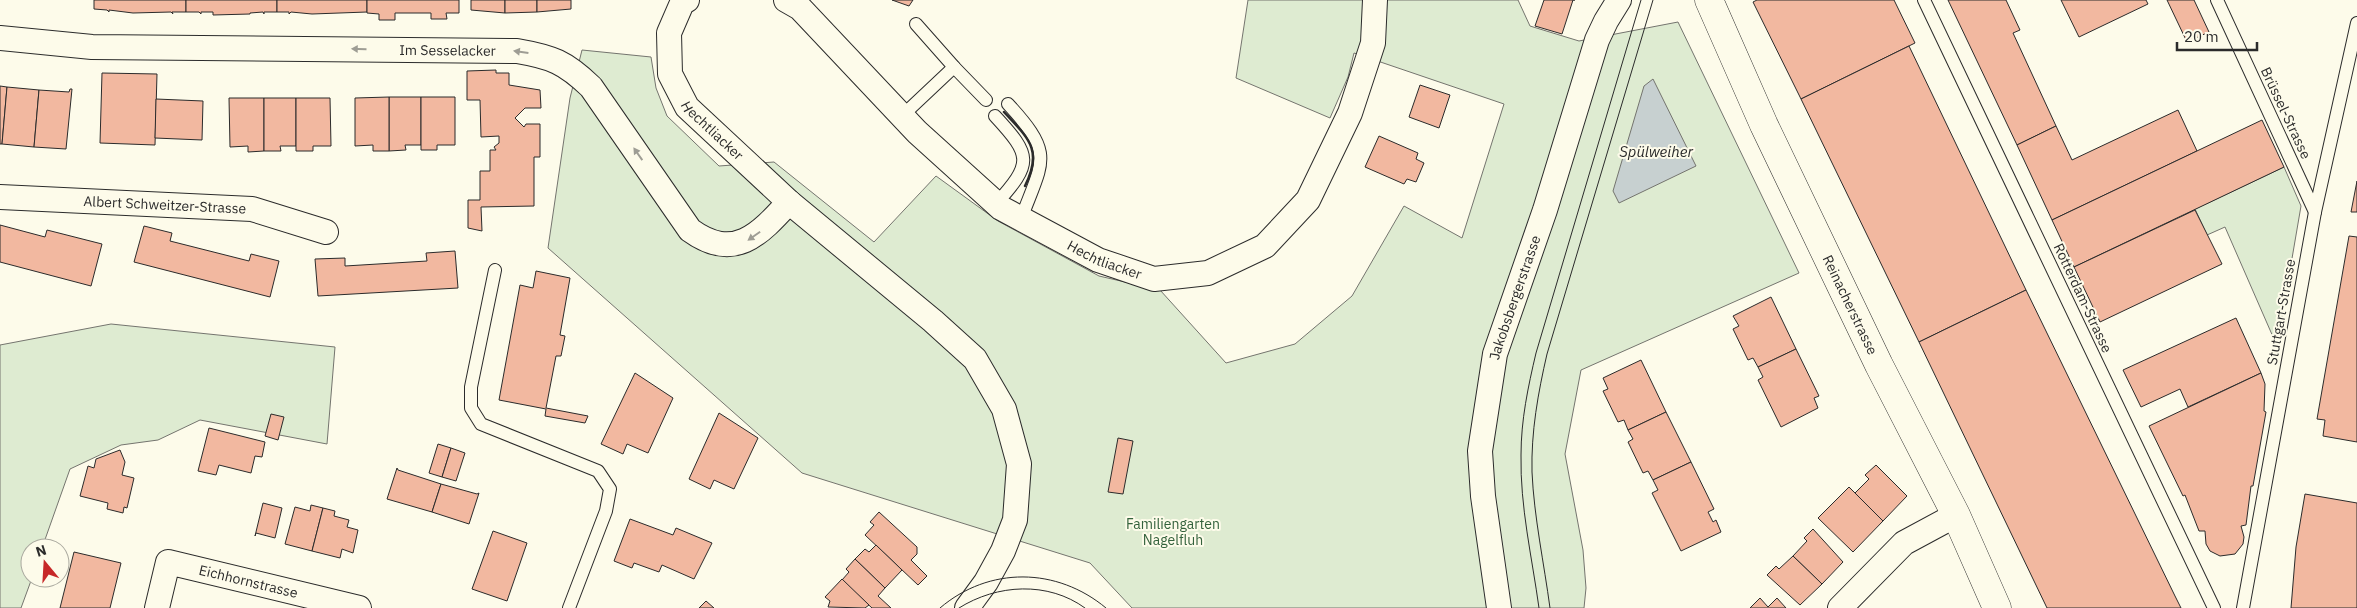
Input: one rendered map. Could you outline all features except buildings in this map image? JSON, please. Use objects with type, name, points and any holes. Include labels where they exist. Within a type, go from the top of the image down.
[{"type":"main road","name":"Reinacherstrasse","points":[[1709,0],[1743,78],[1817,236],[1879,365],[1956,514],[1998,608]]},
{"type":"street","name":"Hechtliacker","points":[[687,0],[682,3],[669,33],[670,74],[687,107],[789,202],[933,321],[975,359],[1004,409],[1019,464],[1015,520],[1003,551],[973,600]]},
{"type":"street","name":"Hechtliacker","points":[[786,0],[800,8],[902,116],[996,204],[1098,260],[1154,279],[1208,273],[1265,246],[1308,200],[1350,112],[1373,43],[1375,0]]},
{"type":"street","name":"Jakobsbergerstrasse","points":[[1499,608],[1483,496],[1480,451],[1495,354],[1545,210],[1597,40],[1619,0]]},
{"type":"street","name":"Im Sesselacker","points":[[0,38],[92,47],[517,51],[548,56],[573,70],[591,87],[690,230],[704,240],[729,246],[748,240],[767,226],[789,202]]},
{"type":"street","name":"Albert Schweitzer-Strasse","points":[[0,197],[252,209],[326,232]]},
{"type":"street","points":[[1840,608],[1904,543],[1956,514]]},
{"type":"street","name":"Eichhornstrasse","points":[[158,608],[168,562],[359,608]]},
{"type":"lane","name":"Rotterdam-Strasse","points":[[1924,0],[2214,608]]},
{"type":"lane","name":"Brüssel-Strasse","points":[[2217,0],[2314,212]]},
{"type":"lane","name":"Stuttgart-Strasse","points":[[2243,608],[2314,212],[2357,23]]},
{"type":"lane","points":[[916,24],[986,100]]},
{"type":"lane","points":[[902,116],[954,67]]},
{"type":"lane","points":[[1008,104],[1036,138],[1041,158],[1039,177],[1021,219]]},
{"type":"lane","points":[[996,116],[1018,141],[1025,157],[1022,172],[996,204]]},
{"type":"lane","points":[[495,270],[471,386],[471,408],[481,424],[598,472],[610,489],[606,511],[569,608]]},
{"type":"green space","name":"Familiengarten Nagelfluh","points":[[1248,0],[1518,0],[1530,26],[1579,41],[1678,22],[1799,273],[1581,370],[1565,454],[1583,550],[1586,588],[1584,608],[1132,608],[1090,563],[802,473],[548,248],[570,98],[582,50],[651,57],[656,88],[667,116],[719,166],[774,162],[874,242],[936,176],[998,221],[1099,276],[1160,290],[1226,363],[1295,344],[1352,296],[1404,206],[1462,238],[1504,104],[1354,53],[1348,77],[1330,118],[1236,78]]},
{"type":"green space","points":[[2284,167],[2301,206],[2277,346],[2225,227],[2207,235],[2195,209]]},
{"type":"green space","points":[[111,324],[335,347],[327,444],[200,420],[158,440],[121,445],[70,469],[46,538],[20,538],[20,588],[28,588],[21,608],[0,608],[0,345]]},
{"type":"water","name":"Spülweiher","points":[[1653,79],[1696,166],[1619,203],[1613,191],[1644,86]]},
{"type":"tram line","points":[[1539,608],[1522,494],[1521,442],[1525,404],[1536,353],[1641,0]]},
{"type":"tram line","points":[[1550,608],[1537,523],[1532,472],[1534,427],[1538,398],[1547,354],[1653,0]]},
{"type":"tram line","points":[[940,608],[959,594],[980,585],[1001,579],[1023,577],[1045,579],[1066,585],[1087,595],[1106,608]]},
{"type":"tram line","points":[[959,608],[990,594],[1022,589],[1055,593],[1071,599],[1085,608]]},
{"type":"wall","points":[[1004,112],[1031,146],[1033,163],[1025,186]]}]
